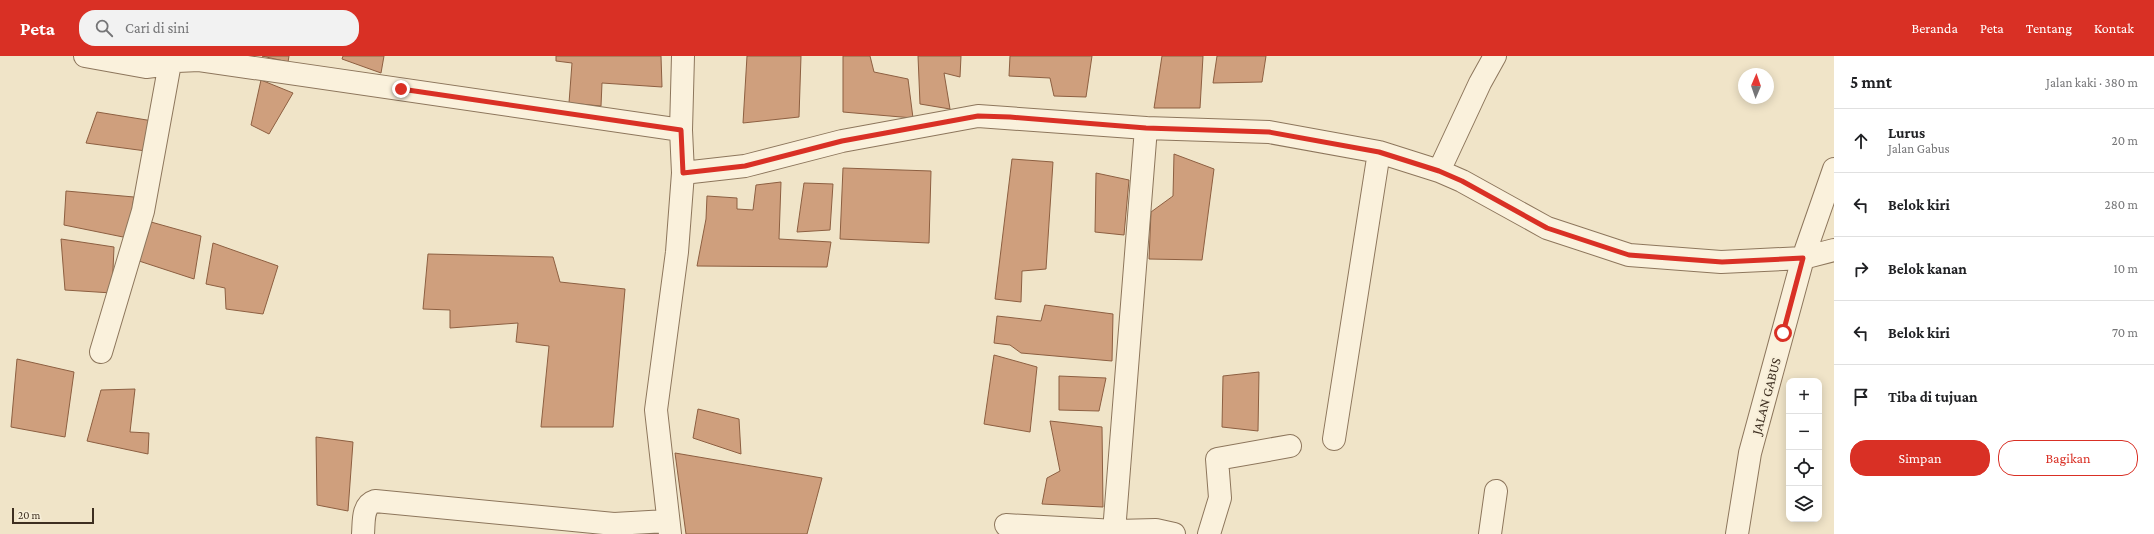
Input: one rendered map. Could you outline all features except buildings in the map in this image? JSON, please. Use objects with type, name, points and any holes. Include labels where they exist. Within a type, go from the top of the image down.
[{"type":"street","points":[[85,56],[146,67],[170,62],[199,60],[681,130]]},
{"type":"street","points":[[363,534],[367,506],[370,502],[375,501],[669,528],[656,410],[677,252],[683,173],[681,130],[683,56]]},
{"type":"street","points":[[1439,171],[1480,83],[1495,56]]},
{"type":"street","points":[[101,352],[143,211],[170,62]]},
{"type":"street","points":[[683,173],[745,166],[842,141],[978,116],[1010,117],[1146,128],[1269,132],[1379,152],[1439,171],[1462,181],[1547,228],[1629,255],[1722,262],[1803,258],[1834,250]]},
{"type":"street","points":[[1116,531],[1115,519],[1146,128]]},
{"type":"street","points":[[1334,439],[1379,152]]},
{"type":"street","name":"JALAN GABUS","points":[[1737,534],[1750,453],[1803,258],[1834,169]]},
{"type":"street","points":[[1210,534],[1220,498],[1217,459],[1290,446]]},
{"type":"street","points":[[1490,534],[1496,491]]},
{"type":"street","points":[[1006,525],[1116,531],[1156,530],[1174,534]]},
{"type":"route","points":[[401,89],[681,130],[683,173],[745,166],[842,141],[978,116],[1010,117],[1146,128],[1269,132],[1379,152],[1439,171],[1462,181],[1547,228],[1629,255],[1722,262],[1803,258],[1783,333]]}]
